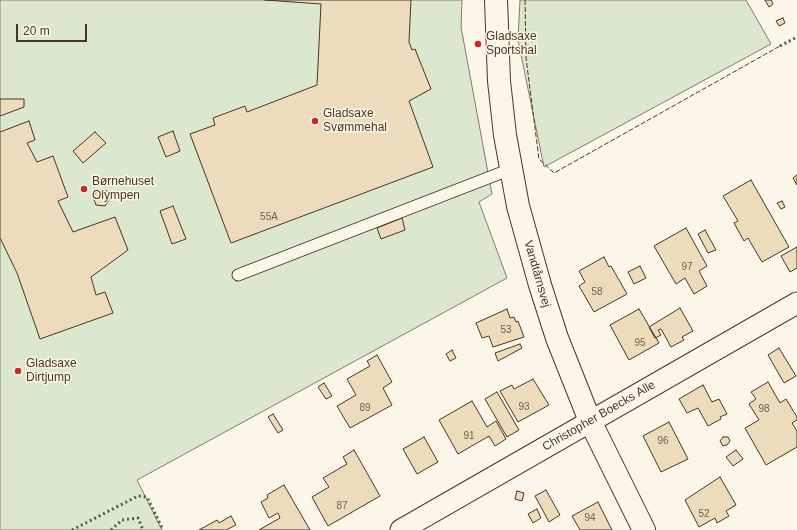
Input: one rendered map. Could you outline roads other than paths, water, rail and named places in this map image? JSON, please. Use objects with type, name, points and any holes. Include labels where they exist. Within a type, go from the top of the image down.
[{"type":"street","name":"Vandtårnsvej","points":[[496,0],[499,81],[505,135],[518,206],[540,285],[557,338],[590,420],[644,530]]},
{"type":"street","name":"Christopher Boecks Alle","points":[[401,530],[590,420],[797,303]]},
{"type":"lane","points":[[238,275],[511,168]]},
{"type":"place","name":"Gladsaxe Sportshal","points":[[478,44]]},
{"type":"place","name":"Gladsaxe Svømmehal","points":[[315,121]]},
{"type":"place","name":"Børnehuset Olympen","points":[[84,189]]},
{"type":"place","name":"Gladsaxe Dirtjump","points":[[18,371]]}]
